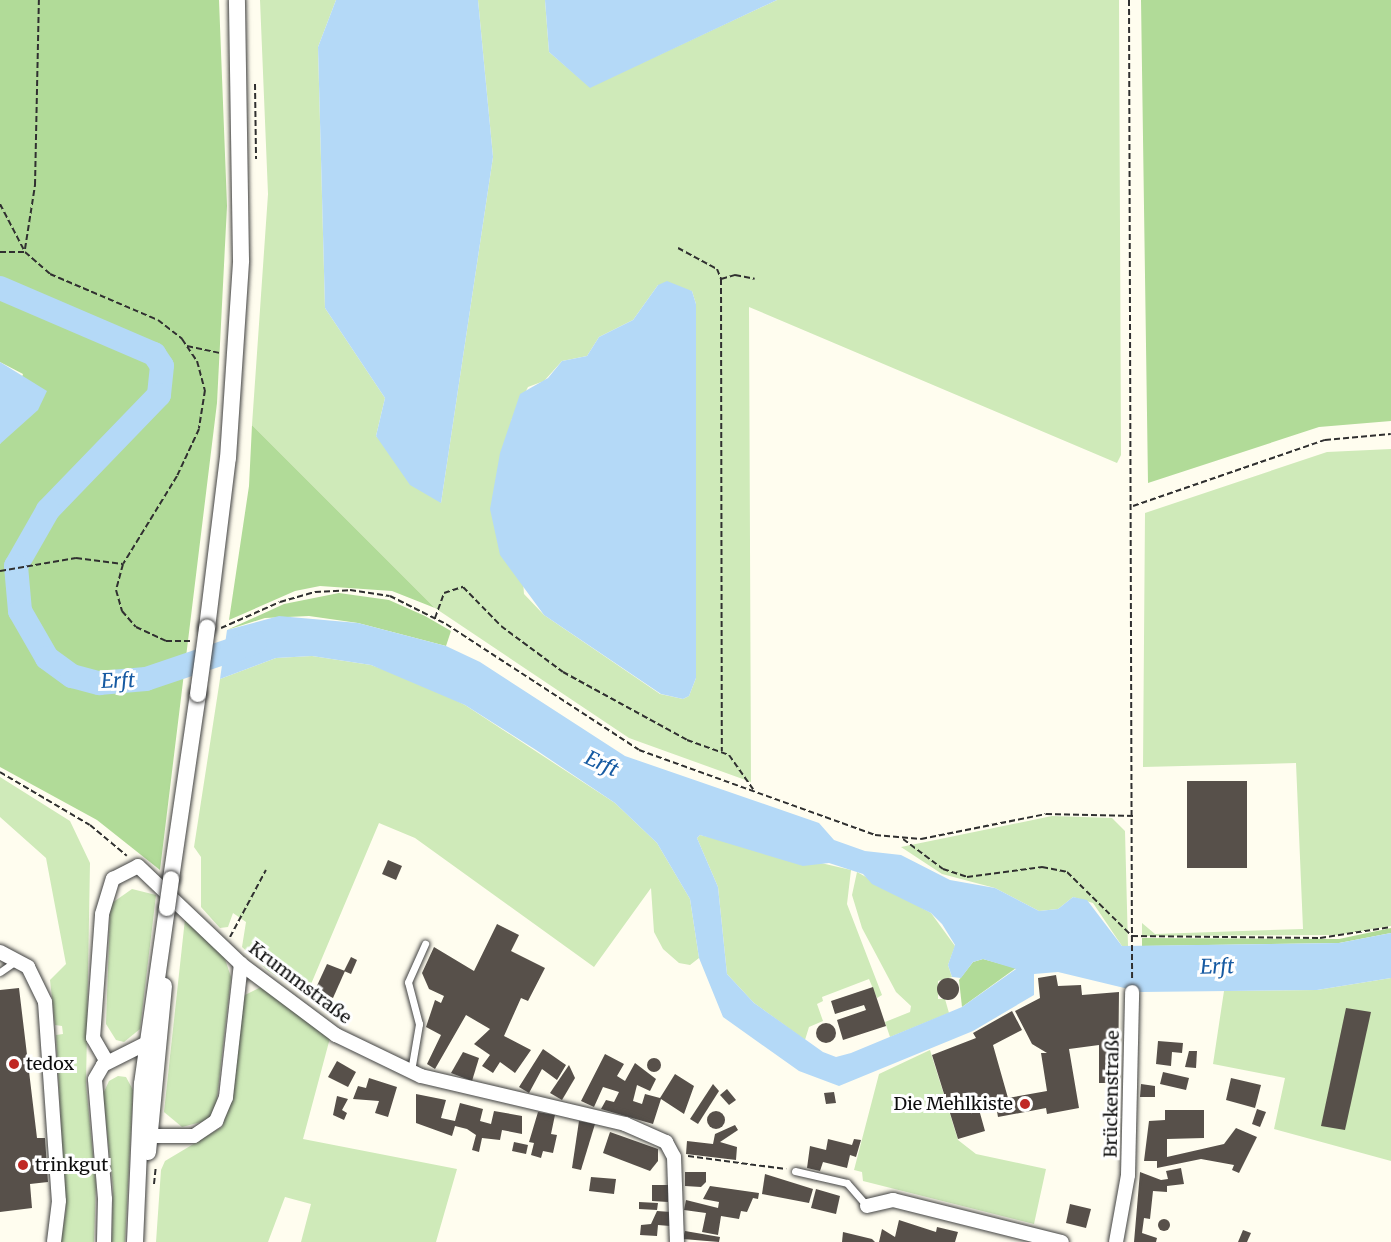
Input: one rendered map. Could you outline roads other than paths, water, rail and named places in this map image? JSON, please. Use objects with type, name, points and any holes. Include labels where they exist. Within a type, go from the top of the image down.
[{"type":"street","points":[[135,1242],[143,1078],[206,632],[236,354],[243,168],[237,0]]},
{"type":"street","name":"Krummstraße","points":[[112,1061],[93,1038],[102,914],[113,879],[138,866],[241,964],[336,1035],[411,1071],[626,1124],[666,1142],[674,1157],[677,1242]]},
{"type":"street","points":[[137,1216],[149,1136],[166,960],[164,935]]},
{"type":"street","points":[[0,952],[18,959],[38,982],[45,1002],[59,1201],[54,1242]]},
{"type":"street","points":[[149,1136],[194,1136],[216,1121],[226,1097],[241,964]]},
{"type":"street","name":"Brückenstraße","points":[[1116,1242],[1128,1175],[1132,992]]},
{"type":"street","points":[[104,1242],[105,1199],[94,1084],[98,1071],[147,1043]]},
{"type":"street","points":[[112,1061],[135,1067],[143,1078]]},
{"type":"street","points":[[867,1206],[893,1200],[1062,1242]]},
{"type":"lane","points":[[411,1071],[419,1024],[408,982],[425,944]]},
{"type":"lane","points":[[0,972],[8,971],[18,959]]},
{"type":"lane","points":[[795,1171],[847,1183],[867,1206]]},
{"type":"water","points":[[336,0],[478,0],[493,157],[441,503],[410,485],[376,436],[385,398],[325,308],[318,47]]},
{"type":"water","points":[[545,0],[777,0],[590,88],[549,52]]},
{"type":"water","points":[[667,281],[692,291],[696,304],[696,678],[689,696],[683,699],[661,694],[544,615],[500,555],[490,509],[500,453],[520,394],[548,378],[562,361],[587,356],[599,337],[633,320],[658,285]]},
{"type":"water","points":[[0,362],[47,391],[38,410],[0,444]]},
{"type":"water","points":[[279,616],[358,623],[446,646],[480,662],[625,756],[819,823],[834,840],[865,851],[901,855],[950,880],[995,888],[1039,911],[1058,909],[1073,897],[1087,900],[1122,946],[1339,943],[1391,933],[1391,978],[1317,990],[1141,992],[1058,972],[1034,974],[1034,995],[973,1031],[839,1086],[799,1071],[723,1017],[699,958],[690,899],[657,843],[615,803],[465,705],[371,665],[312,656],[276,658],[220,679],[227,630]],"holes":[[[700,835],[803,866],[829,863],[863,874],[872,884],[931,913],[942,924],[955,945],[948,965],[952,977],[961,978],[973,962],[983,959],[1016,969],[962,1007],[851,1053],[836,1057],[823,1052],[754,1003],[727,974],[718,887],[697,838]]]},
{"type":"waterway","name":"Erft","points":[[0,288],[154,354],[162,366],[159,395],[48,510],[16,566],[20,611],[47,658],[72,676],[99,683],[146,679],[255,642]]},
{"type":"place","name":"tedox","points":[[14,1064]]},
{"type":"place","name":"Die Mehlkiste","points":[[1025,1104]]},
{"type":"place","name":"trinkgut","points":[[23,1165]]}]
